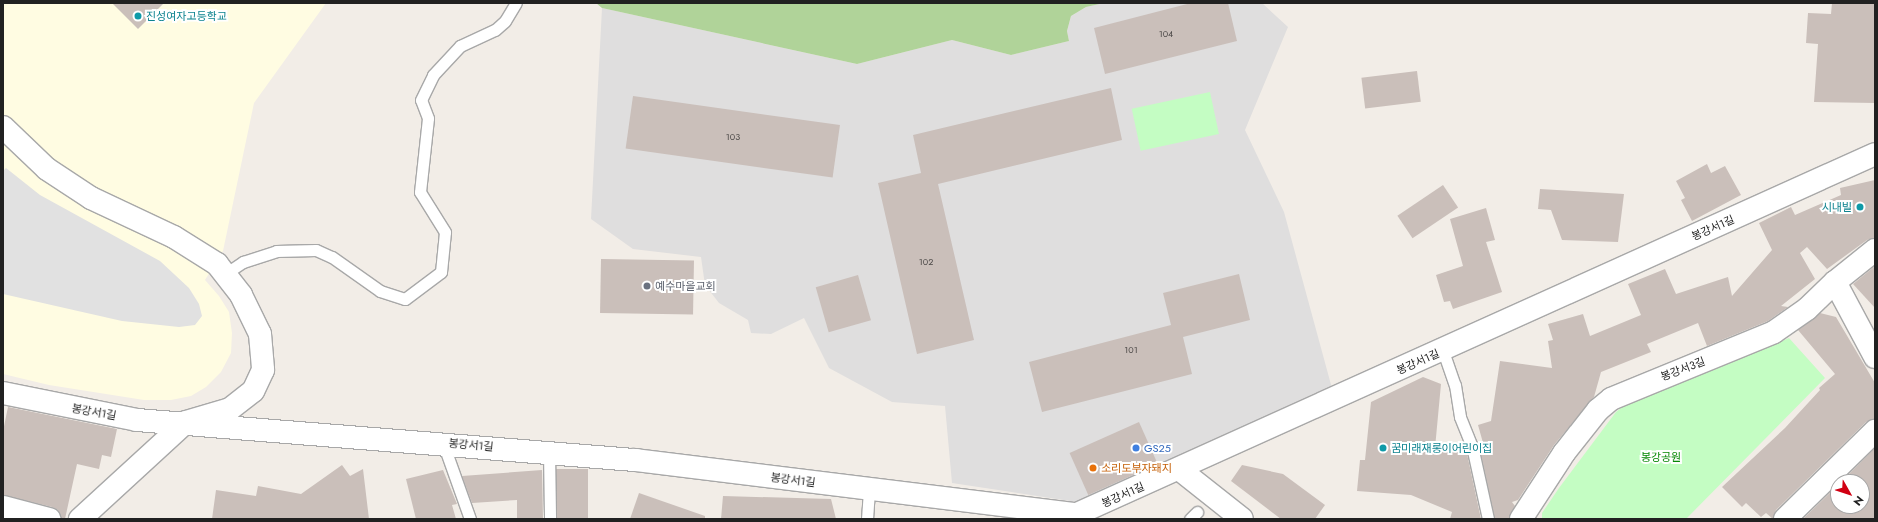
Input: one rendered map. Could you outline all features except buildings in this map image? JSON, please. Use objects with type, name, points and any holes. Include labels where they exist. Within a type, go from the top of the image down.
[{"type":"street","points":[[3,127],[47,170],[91,198],[180,241],[204,255],[225,274],[241,295],[256,324],[262,347],[260,380],[243,401],[230,409],[186,422],[80,519]]},
{"type":"street","name":"봉강서1길","points":[[3,393],[106,415],[635,460],[1077,514],[1875,154]]},
{"type":"street","name":"봉강서3길","points":[[1521,519],[1564,453],[1598,410],[1611,399],[1774,332],[1807,309],[1835,282],[1875,250]]},
{"type":"street","points":[[1835,282],[1875,357]]},
{"type":"street","points":[[1785,519],[1875,431]]},
{"type":"street","points":[[1179,469],[1242,519]]},
{"type":"street","points":[[3,507],[49,519]]},
{"type":"lane","points":[[225,274],[243,262],[276,251],[316,250],[332,258],[380,291],[405,299],[440,272],[444,232],[420,192],[428,118],[421,100],[433,75],[460,46],[495,30],[505,22],[516,3]]},
{"type":"lane","points":[[1443,350],[1456,385],[1460,416],[1472,446],[1488,519]]},
{"type":"lane","points":[[443,443],[470,519]]},
{"type":"lane","points":[[549,452],[550,519]]},
{"type":"lane","points":[[867,519],[869,489]]},
{"type":"shaded area","points":[[3,3],[326,3],[254,103],[223,251],[205,280],[219,296],[229,312],[232,333],[231,353],[221,372],[206,387],[191,396],[171,400],[144,400],[49,385],[3,374]]},
{"type":"shaded area","points":[[1104,3],[1262,3],[1288,27],[1245,130],[1284,212],[1333,392],[1083,503],[952,483],[945,406],[892,402],[829,368],[804,318],[771,334],[751,333],[748,320],[719,303],[705,285],[701,257],[633,249],[591,219],[602,8],[857,64],[952,40],[1011,55],[1069,41],[1067,31],[1071,16],[1086,7]]},
{"type":"shaded area","points":[[6,168],[40,195],[160,261],[189,288],[199,304],[202,316],[195,325],[179,327],[122,321],[3,294],[3,171]]},
{"type":"green space","points":[[596,3],[1104,3],[1086,7],[1071,16],[1067,31],[1069,41],[1011,55],[952,40],[857,64],[602,8]]},
{"type":"green space","points":[[1210,92],[1219,134],[1141,151],[1132,109]]},
{"type":"green space","name":"봉강공원","points":[[1789,338],[1825,378],[1686,519],[1542,519],[1542,513],[1559,488],[1616,412],[1631,400],[1716,369]]},
{"type":"place","name":"진성여자고등학교","points":[[138,16]]},
{"type":"place","name":"시내빌","points":[[1860,207]]},
{"type":"place","name":"예수마을교회","points":[[647,286]]},
{"type":"place","name":"GS25","points":[[1136,448]]},
{"type":"place","name":"꿈미래재롱이어린이집","points":[[1383,448]]},
{"type":"place","name":"소리도부자돼지","points":[[1093,468]]}]
